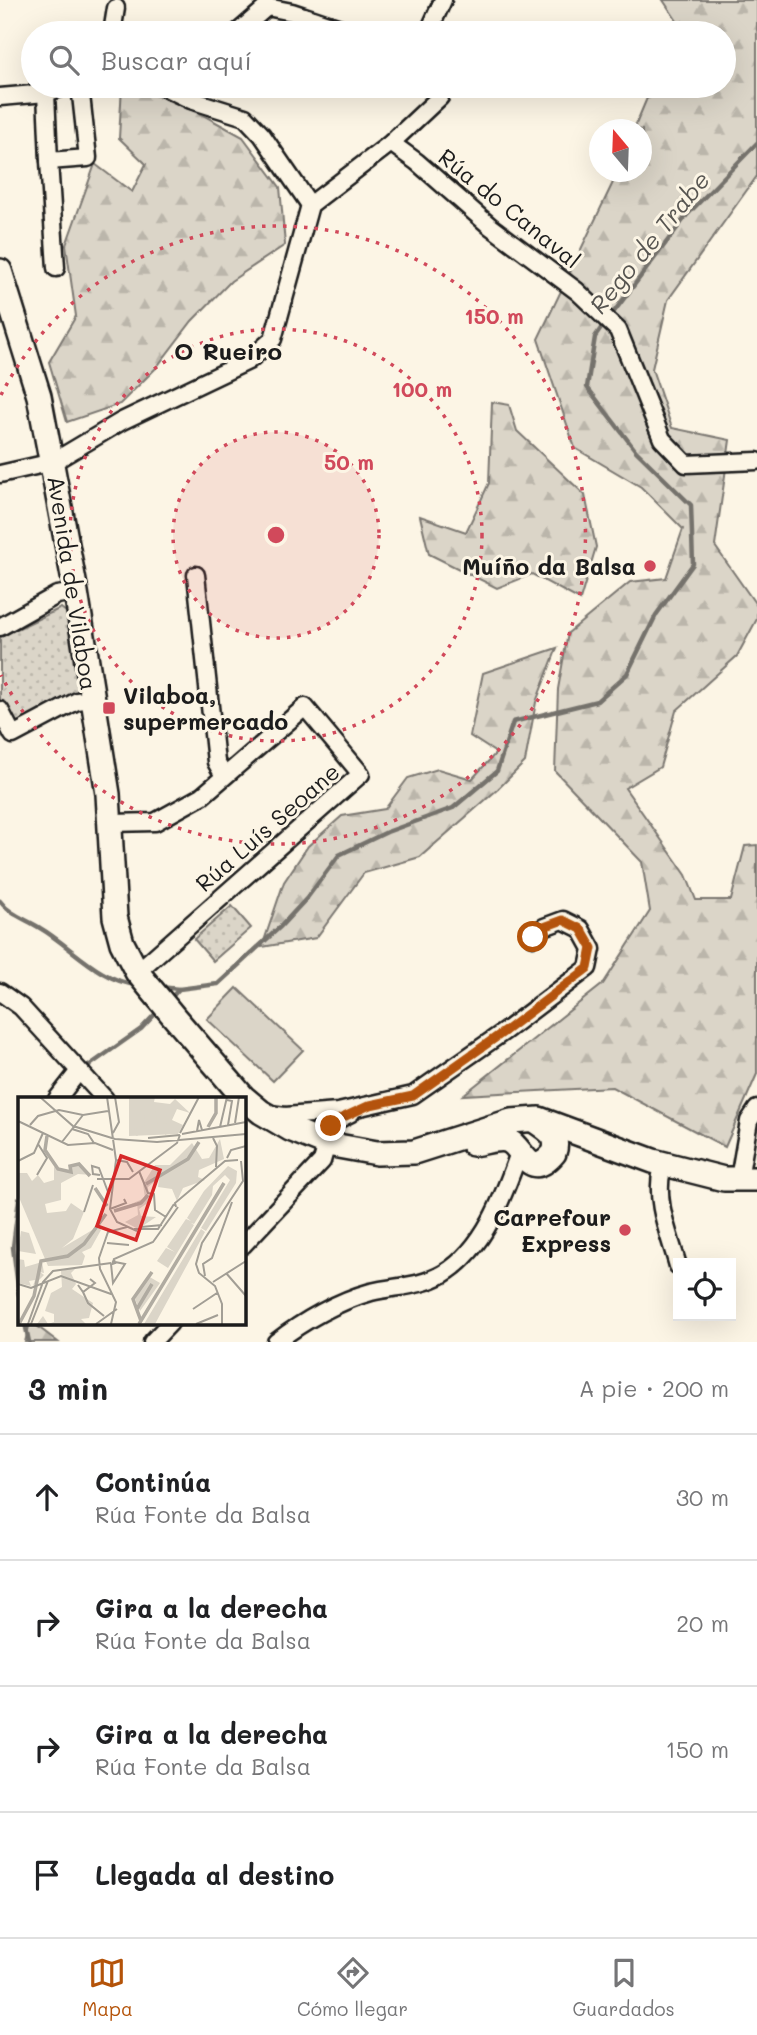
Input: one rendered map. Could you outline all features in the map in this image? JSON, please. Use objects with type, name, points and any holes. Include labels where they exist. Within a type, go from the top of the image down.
[{"type":"highway","name":"Avenida de Vilaboa","points":[[0,271],[36,384],[53,462],[111,823],[116,917],[122,943],[139,975],[241,1097]]},
{"type":"highway","name":"Avenida de Vilaboa","points":[[245,1100],[290,1129],[336,1146],[377,1153],[414,1152]]},
{"type":"highway","points":[[414,1152],[436,1136],[505,1112],[533,1109],[573,1115],[611,1128],[635,1141]]},
{"type":"highway","points":[[461,1127],[477,1127],[526,1115],[539,1122],[653,1161],[740,1179]]},
{"type":"highway","points":[[522,1154],[526,1130],[552,1117],[635,1141],[740,1179]]},
{"type":"highway","points":[[414,1152],[511,1121],[539,1122],[556,1139],[554,1153]]},
{"type":"highway","points":[[414,1152],[506,1140],[522,1154],[542,1163],[554,1153],[582,1150],[662,1170],[740,1179]]},
{"type":"street","points":[[433,21],[443,0]]},
{"type":"street","points":[[249,21],[266,3],[319,21]]},
{"type":"street","points":[[114,21],[116,8]]},
{"type":"street","points":[[0,97],[21,95]]},
{"type":"street","points":[[46,98],[56,268]]},
{"type":"street","points":[[49,161],[88,158],[81,98]]},
{"type":"street","points":[[187,98],[245,117],[262,135],[310,205]]},
{"type":"street","points":[[0,474],[53,462],[122,421],[247,361],[273,339],[310,205],[391,143],[439,98]]},
{"type":"street","name":"Rúa do Canaval","points":[[391,143],[417,162],[490,226],[577,291],[618,330],[662,439],[686,464],[757,461]]},
{"type":"street","points":[[111,823],[155,822],[202,796],[224,776],[216,762],[196,575]]},
{"type":"street","points":[[0,627],[57,595],[76,592]]},
{"type":"street","points":[[0,710],[13,734],[77,701],[92,699]]},
{"type":"street","name":"Rúa Luís Seoane","points":[[139,975],[361,774],[305,707],[224,776]]},
{"type":"street","points":[[261,1112],[285,1116],[310,1115],[413,1096],[588,968],[592,948],[581,929],[563,920],[544,927],[533,937]]},
{"type":"street","points":[[0,992],[20,1007],[103,1097]]},
{"type":"street","points":[[59,1097],[79,1071]]},
{"type":"street","points":[[245,1243],[336,1146],[331,1133],[331,1126],[335,1121],[370,1105]]},
{"type":"street","points":[[740,1179],[749,1121],[757,1109]]},
{"type":"street","points":[[276,1342],[347,1300],[427,1282],[445,1273],[464,1258],[484,1230],[522,1154]]},
{"type":"street","points":[[662,1170],[659,1181],[662,1205],[676,1258]]},
{"type":"street","points":[[152,1342],[169,1324]]},
{"type":"green space","points":[[663,0],[757,0],[757,176],[668,300],[652,369],[672,428],[730,440],[715,546],[757,606],[757,619],[737,656],[676,711],[660,767],[625,788],[686,875],[696,900],[731,900],[745,846],[757,845],[757,1074],[725,1147],[612,1087],[463,1095],[603,984],[650,911],[642,862],[555,771],[558,689],[568,633],[630,582],[666,578],[683,529],[641,487],[575,448],[538,339],[613,182],[652,182],[652,119],[638,119],[647,98],[736,98],[736,21],[677,21]]},
{"type":"green space","points":[[121,98],[163,98],[203,115],[243,137],[280,187],[285,245],[231,281],[192,321],[156,368],[120,404],[67,422],[49,362],[76,316],[66,245],[95,164],[132,192],[146,164],[119,138]]},
{"type":"green space","points":[[492,402],[509,405],[517,431],[585,495],[596,547],[580,600],[532,574],[497,588],[429,554],[420,516],[466,532],[489,483]]},
{"type":"green space","points":[[61,608],[71,616],[78,691],[74,696],[17,724],[12,723],[0,700],[0,637]]},
{"type":"green space","points":[[557,648],[536,702],[525,762],[420,857],[364,873],[316,938],[262,947],[284,882],[308,846],[342,816],[385,809],[408,778],[438,769],[472,779],[496,753],[470,736],[483,673]]},
{"type":"green space","points":[[232,906],[251,928],[213,961],[194,939]]},
{"type":"green space","points":[[237,988],[303,1050],[273,1081],[207,1019]]},
{"type":"green space","points":[[30,1324],[34,1324],[58,1342],[25,1342]]},
{"type":"waterway","name":"Rego de Trabe","points":[[610,317],[687,215],[757,143]]},
{"type":"waterway","name":"Rego de Trabe","points":[[169,1000],[179,989],[218,984],[281,926],[307,898],[339,855],[387,832],[453,808],[497,771],[513,722],[597,701],[627,674],[656,615],[693,564],[691,505],[636,451],[587,387],[595,337],[604,324]]},
{"type":"waterway","points":[[0,901],[13,913],[52,935],[98,970],[124,982],[138,985]]},
{"type":"waterway","points":[[160,987],[179,989]]},
{"type":"waterway","name":"Rego de Trabe","points":[[85,1073],[90,1065],[141,1029],[158,1011]]},
{"type":"waterway","name":"Rego de Trabe","points":[[18,1207],[13,1247],[18,1287]]},
{"type":"waterway","name":"Rego de Trabe","points":[[25,1324],[29,1342]]},
{"type":"place","name":"Muíño da Balsa","points":[[650,566]]},
{"type":"place","name":"Vilaboa, supermercado","points":[[109,708]]},
{"type":"place","name":"Carrefour Express","points":[[625,1230]]},
{"type":"district","name":"O Rueiro","points":[[228,350]]},
{"type":"route","points":[[331,1126],[335,1121],[370,1105],[413,1096],[588,968],[592,948],[581,929],[563,920],[544,927],[533,937]]}]
